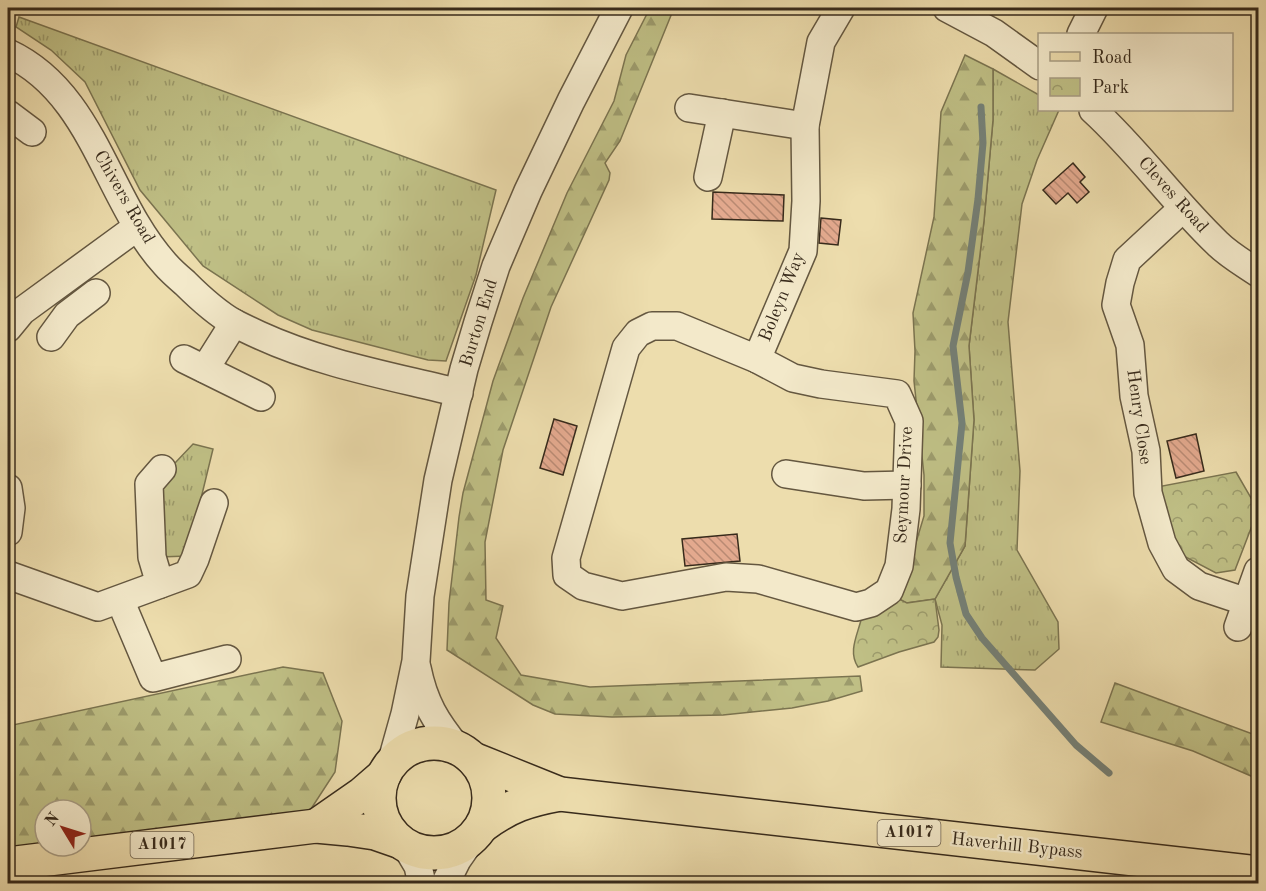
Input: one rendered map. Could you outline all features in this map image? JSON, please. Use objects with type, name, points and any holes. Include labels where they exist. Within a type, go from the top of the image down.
[{"type":"main road","points":[[440,743],[466,754],[483,774],[489,791],[488,809],[477,833],[456,849],[439,854],[422,853],[402,844],[387,827],[380,810],[379,792],[387,769],[405,752],[422,744],[440,743]]},
{"type":"main road","name":"Haverhill Bypass","points":[[466,754],[560,794]]},
{"type":"main road","name":"A1017","points":[[316,826],[362,794],[387,769]]},
{"type":"main road","name":"Haverhill Bypass","points":[[477,833],[500,813],[514,805],[560,794],[1258,873]]},
{"type":"main road","name":"A1017","points":[[8,864],[316,826],[375,833],[402,844]]},
{"type":"street","name":"Burton End","points":[[387,769],[405,714],[416,662],[420,596],[438,480],[478,322],[501,256],[528,191],[619,8]]},
{"type":"street","name":"Boleyn Way","points":[[756,359],[803,251],[806,201],[805,126],[821,42],[841,8]]},
{"type":"street","points":[[947,8],[994,33],[1038,65]]},
{"type":"street","points":[[1082,33],[1094,8]]},
{"type":"street","name":"Chivers Road","points":[[9,57],[50,83],[67,102],[87,131],[137,226],[165,264],[208,305],[234,323],[276,342],[326,360],[459,393]]},
{"type":"street","points":[[689,108],[805,126]]},
{"type":"street","name":"Cleves Road","points":[[1094,111],[1116,130],[1218,245],[1258,273]]},
{"type":"street","points":[[708,177],[722,113]]},
{"type":"street","points":[[8,114],[32,132]]},
{"type":"street","name":"Henry Close","points":[[1183,208],[1128,260],[1120,283],[1116,306],[1130,345],[1134,396],[1146,451],[1148,493],[1162,543],[1176,569],[1199,586],[1247,602]]},
{"type":"street","points":[[8,328],[22,311],[137,226]]},
{"type":"street","points":[[49,291],[67,315]]},
{"type":"street","points":[[51,337],[67,315],[96,293]]},
{"type":"street","points":[[234,323],[194,364],[261,397]]},
{"type":"street","name":"Seymour Drive","points":[[652,326],[677,326],[756,359],[793,378],[897,394],[909,421],[907,485],[899,566],[889,591],[871,603],[856,607],[758,579],[726,577],[622,596],[583,586],[567,575],[566,558],[626,348],[638,333],[652,326]]},
{"type":"street","points":[[160,584],[152,557],[149,484],[162,469]]},
{"type":"street","points":[[786,474],[864,486],[907,485]]},
{"type":"street","points":[[8,488],[11,508],[8,532]]},
{"type":"street","points":[[8,575],[98,607],[120,600],[188,574],[214,503]]},
{"type":"street","points":[[1238,627],[1258,572]]},
{"type":"street","points":[[120,600],[153,678],[226,659]]},
{"type":"street","name":"Burton End","points":[[416,662],[422,691],[433,713],[443,731],[466,754]]},
{"type":"street","points":[[445,884],[457,860],[477,833]]},
{"type":"street","points":[[402,844],[418,866],[422,884]]},
{"type":"green space","points":[[650,8],[674,8],[620,141],[605,163],[610,173],[609,180],[551,307],[503,450],[485,542],[486,600],[503,606],[496,638],[521,675],[590,687],[860,676],[862,691],[828,701],[792,708],[723,715],[612,717],[555,714],[533,705],[447,650],[449,603],[463,493],[493,381],[523,298],[567,193],[614,101],[626,55]]},
{"type":"green space","points":[[19,17],[496,190],[476,275],[446,361],[428,360],[312,330],[278,315],[203,266],[140,190],[85,82],[51,50],[16,27]]},
{"type":"green space","points":[[965,55],[993,69],[993,120],[969,346],[974,420],[965,546],[935,599],[906,603],[899,599],[924,516],[924,475],[914,381],[913,313],[934,217],[941,112]]},
{"type":"green space","points":[[993,69],[1038,94],[1038,111],[1059,111],[1037,160],[1022,204],[1008,322],[1020,471],[1017,550],[1058,622],[1059,649],[1035,670],[941,667],[942,625],[935,599],[965,546],[974,420],[969,346],[993,120]]},
{"type":"green space","points":[[193,444],[213,449],[187,556],[160,557],[156,483]]},
{"type":"green space","points":[[1236,472],[1258,510],[1235,570],[1216,573],[1176,552],[1157,487]]},
{"type":"green space","points":[[899,599],[907,603],[935,599],[938,637],[934,642],[858,667],[854,650],[861,620]]},
{"type":"green space","points":[[283,667],[323,673],[342,721],[335,772],[309,812],[93,839],[93,798],[33,798],[33,847],[8,850],[8,726]]},
{"type":"green space","points":[[1115,683],[1258,736],[1258,779],[1193,751],[1101,722]]},
{"type":"green space","points":[[268,877],[317,877],[326,883],[175,883]]},
{"type":"building","points":[[1073,163],[1085,177],[1080,182],[1089,192],[1077,203],[1068,193],[1056,204],[1043,190]]},
{"type":"building","points":[[713,192],[784,195],[783,221],[712,219]]},
{"type":"building","points":[[821,218],[841,220],[838,245],[819,243]]},
{"type":"building","points":[[554,419],[577,426],[563,475],[540,468]]},
{"type":"building","points":[[1196,434],[1204,471],[1176,478],[1167,441]]},
{"type":"building","points":[[737,534],[740,561],[685,566],[682,539]]},
{"type":"waterway","points":[[981,107],[983,143],[978,199],[968,272],[953,346],[962,423],[950,543],[956,577],[966,614],[982,638],[1076,745],[1109,773]]}]
